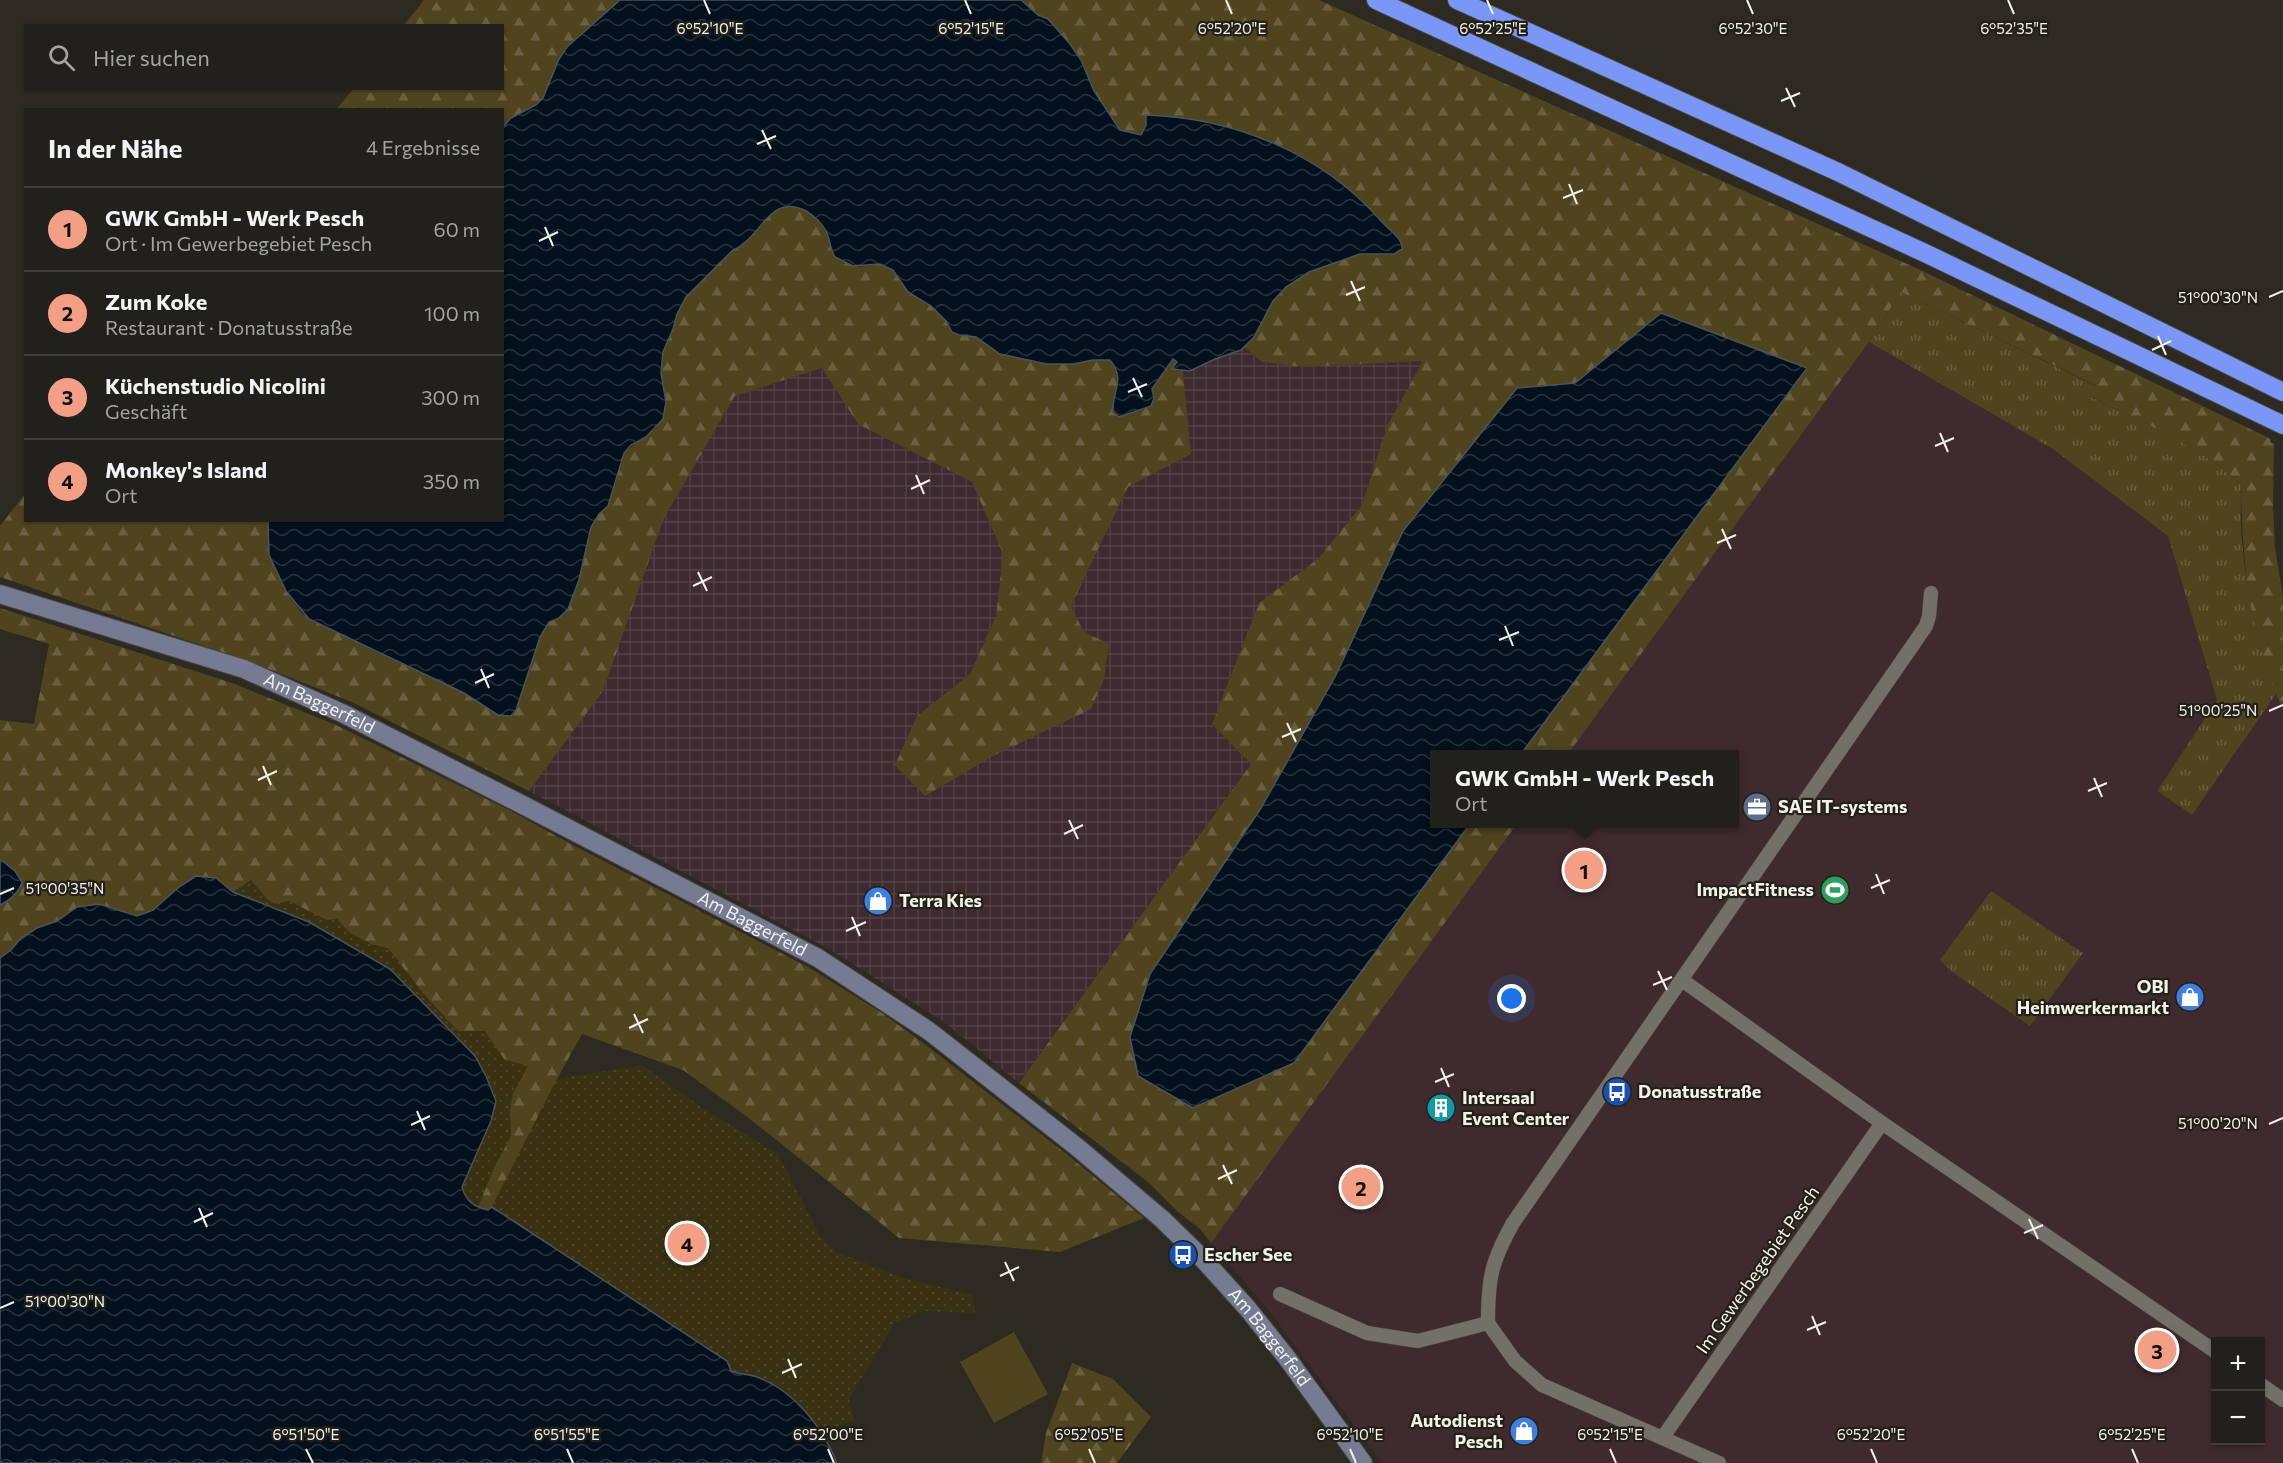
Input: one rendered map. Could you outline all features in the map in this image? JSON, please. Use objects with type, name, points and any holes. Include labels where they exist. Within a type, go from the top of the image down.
[{"type":"highway","points":[[1376,0],[1927,254],[2283,425]]},
{"type":"highway","points":[[1457,0],[1838,172],[2283,392]]},
{"type":"main road","name":"Am Baggerfeld","points":[[0,594],[244,669],[355,720],[702,896],[818,958],[929,1031],[1077,1147],[1162,1219],[1202,1258],[1248,1309],[1287,1358],[1363,1463]]},
{"type":"street","points":[[1719,1463],[1542,1385],[1515,1361],[1488,1323],[1488,1287],[1497,1251],[1513,1223],[1926,626],[1931,593]]},
{"type":"street","points":[[1682,980],[1882,1123],[2211,1349]]},
{"type":"street","name":"Im Gewerbegebiet Pesch","points":[[1663,1437],[1882,1123]]},
{"type":"street","points":[[1280,1294],[1367,1333],[1418,1341],[1488,1323]]},
{"type":"street","points":[[2265,1387],[2283,1400]]},
{"type":"shaded area","points":[[1869,342],[2053,449],[2168,536],[2217,700],[2157,791],[2192,815],[2276,694],[2283,709],[2283,1463],[1382,1463],[1270,1312],[1211,1243],[1514,828],[1739,828],[1739,750],[1571,750]]},
{"type":"shaded area","points":[[1244,347],[1262,362],[1302,367],[1423,361],[1387,426],[1362,505],[1319,558],[1259,603],[1212,724],[1251,764],[1019,1083],[944,1022],[829,949],[529,791],[603,691],[664,518],[735,396],[822,368],[858,424],[972,482],[1003,554],[996,616],[970,674],[917,716],[925,796],[995,755],[1084,632],[1071,606],[1128,487],[1191,454],[1183,371]]},
{"type":"green space","points":[[424,0],[620,0],[594,25],[579,35],[543,98],[504,126],[504,108],[338,108],[352,90],[504,90],[504,24],[405,24]]},
{"type":"green space","points":[[1021,0],[1319,0],[1916,268],[2271,439],[2270,442],[2274,443],[2275,548],[2283,597],[2283,709],[2271,682],[2255,627],[2243,541],[2241,484],[2187,445],[2088,395],[2095,385],[1901,292],[1869,342],[1571,750],[1524,750],[1806,369],[1661,313],[1575,383],[1517,388],[1403,531],[1336,675],[1261,808],[1150,974],[1294,1063],[1467,828],[1514,828],[1211,1243],[1201,1230],[1176,1210],[1148,1182],[1019,1083],[1251,764],[1212,724],[1259,603],[1319,558],[1362,505],[1387,426],[1423,361],[1302,367],[1262,362],[1244,347],[1257,331],[1273,301],[1301,277],[1350,256],[1364,253],[1384,254],[1402,249],[1400,241],[1358,197],[1332,176],[1304,158],[1275,144],[1212,123],[1146,115],[1146,125],[1141,135],[1120,130],[1093,91],[1081,60],[1048,19],[1038,15]]},
{"type":"green space","points":[[785,205],[806,210],[820,223],[839,260],[860,267],[880,264],[893,270],[908,292],[931,306],[946,321],[952,332],[976,337],[1000,353],[1035,362],[1073,364],[1093,360],[1110,360],[1118,376],[1113,403],[1123,416],[1145,409],[1153,392],[1152,389],[1174,359],[1178,362],[1173,369],[1183,371],[1191,454],[1128,487],[1071,606],[1084,632],[1109,644],[1104,679],[1091,709],[995,755],[925,796],[895,765],[917,716],[970,674],[996,616],[1003,554],[972,482],[858,424],[822,368],[735,396],[664,518],[603,691],[529,791],[352,702],[251,662],[0,577],[0,526],[24,495],[24,522],[268,522],[269,556],[286,591],[302,614],[464,693],[498,715],[516,710],[540,637],[549,622],[568,609],[579,580],[591,527],[599,514],[608,506],[624,453],[656,428],[664,389],[661,373],[663,352],[677,314],[686,297]]},
{"type":"green space","points":[[1901,292],[2096,386],[2089,396],[2188,445],[2241,484],[2241,533],[2250,599],[2276,694],[2192,815],[2157,791],[2217,700],[2168,536],[2053,449],[1869,342]]},
{"type":"green space","points":[[0,608],[232,683],[336,725],[513,812],[808,967],[882,1013],[926,1045],[1069,1156],[1144,1218],[1060,1252],[899,1238],[750,1119],[683,1070],[582,1034],[492,1207],[488,1210],[473,1205],[390,969],[309,922],[233,892],[216,878],[166,899],[152,910],[137,916],[99,904],[77,907],[57,921],[37,928],[21,938],[0,958],[0,905],[20,889],[14,871],[0,859],[0,720],[34,724],[49,644],[0,629]]},
{"type":"green space","points":[[1991,891],[2083,953],[2030,1026],[1951,971],[1940,960]]},
{"type":"green space","points":[[1014,1332],[1048,1394],[994,1423],[960,1362]]},
{"type":"green space","points":[[1072,1363],[1113,1379],[1151,1417],[1117,1463],[1041,1463],[1046,1433]]},
{"type":"sand","points":[[251,880],[268,900],[275,904],[289,901],[327,920],[337,919],[349,932],[371,944],[388,948],[423,993],[458,1031],[485,1031],[504,1059],[528,1066],[513,1094],[510,1110],[511,1136],[495,1166],[478,1207],[468,1199],[462,1187],[491,1121],[496,1101],[475,1056],[390,969],[309,922],[233,892]]},
{"type":"sand","points":[[642,1065],[704,1109],[778,1154],[819,1234],[836,1252],[904,1278],[973,1295],[975,1313],[924,1311],[895,1323],[849,1399],[854,1420],[823,1433],[794,1401],[778,1388],[755,1377],[731,1371],[727,1361],[492,1207],[557,1079]]},
{"type":"water","points":[[620,0],[1021,0],[1038,15],[1048,19],[1070,44],[1081,60],[1094,91],[1120,130],[1141,135],[1146,125],[1146,115],[1179,118],[1212,123],[1274,144],[1304,158],[1332,176],[1358,197],[1398,237],[1402,249],[1394,254],[1360,254],[1309,272],[1286,287],[1273,301],[1254,337],[1241,350],[1190,371],[1172,369],[1177,362],[1173,359],[1152,389],[1154,398],[1151,406],[1119,417],[1113,412],[1118,379],[1115,367],[1110,360],[1047,364],[1000,354],[976,337],[952,332],[946,321],[931,306],[908,292],[893,270],[880,264],[853,266],[835,257],[827,234],[817,220],[806,211],[783,207],[766,219],[751,237],[732,251],[686,297],[663,352],[661,373],[666,402],[663,419],[646,437],[631,445],[624,453],[608,506],[599,514],[591,527],[579,580],[568,609],[559,618],[549,622],[540,637],[516,710],[511,716],[498,715],[464,693],[309,619],[286,591],[269,555],[268,522],[504,522],[504,126],[511,118],[536,105],[543,98],[559,59],[567,47]]},
{"type":"water","points":[[1661,313],[1807,368],[1524,750],[1430,750],[1430,828],[1467,828],[1294,1063],[1193,1108],[1138,1076],[1130,1037],[1150,974],[1261,808],[1336,675],[1403,531],[1517,388],[1575,383]]},
{"type":"water","points":[[0,859],[15,871],[22,882],[14,896],[0,905]]},
{"type":"water","points":[[196,876],[216,878],[233,892],[309,922],[390,969],[475,1056],[496,1101],[491,1121],[462,1187],[468,1200],[483,1209],[488,1210],[492,1207],[727,1361],[731,1371],[757,1377],[783,1391],[806,1412],[824,1436],[837,1463],[0,1463],[0,958],[21,938],[37,928],[57,921],[77,907],[99,904],[137,916],[153,910],[179,887]]},
{"type":"place","name":"SAE IT-systems","points":[[1757,807]]},
{"type":"place","name":"GWK GmbH - Werk Pesch","points":[[1584,870]]},
{"type":"place","name":"ImpactFitness","points":[[1835,890]]},
{"type":"place","name":"Terra Kies","points":[[878,901]]},
{"type":"place","name":"OBI Heimwerkermarkt","points":[[2190,997]]},
{"type":"place","name":"Donatusstraße","points":[[1617,1092]]},
{"type":"place","name":"Intersaal Event Center","points":[[1441,1108]]},
{"type":"place","name":"Zum Koke","points":[[1361,1187]]},
{"type":"place","name":"Monkey's Island","points":[[687,1243]]},
{"type":"place","name":"Escher See","points":[[1183,1255]]},
{"type":"place","name":"Küchenstudio Nicolini","points":[[2157,1350]]},
{"type":"place","name":"Autodienst Pesch","points":[[1524,1431]]}]
